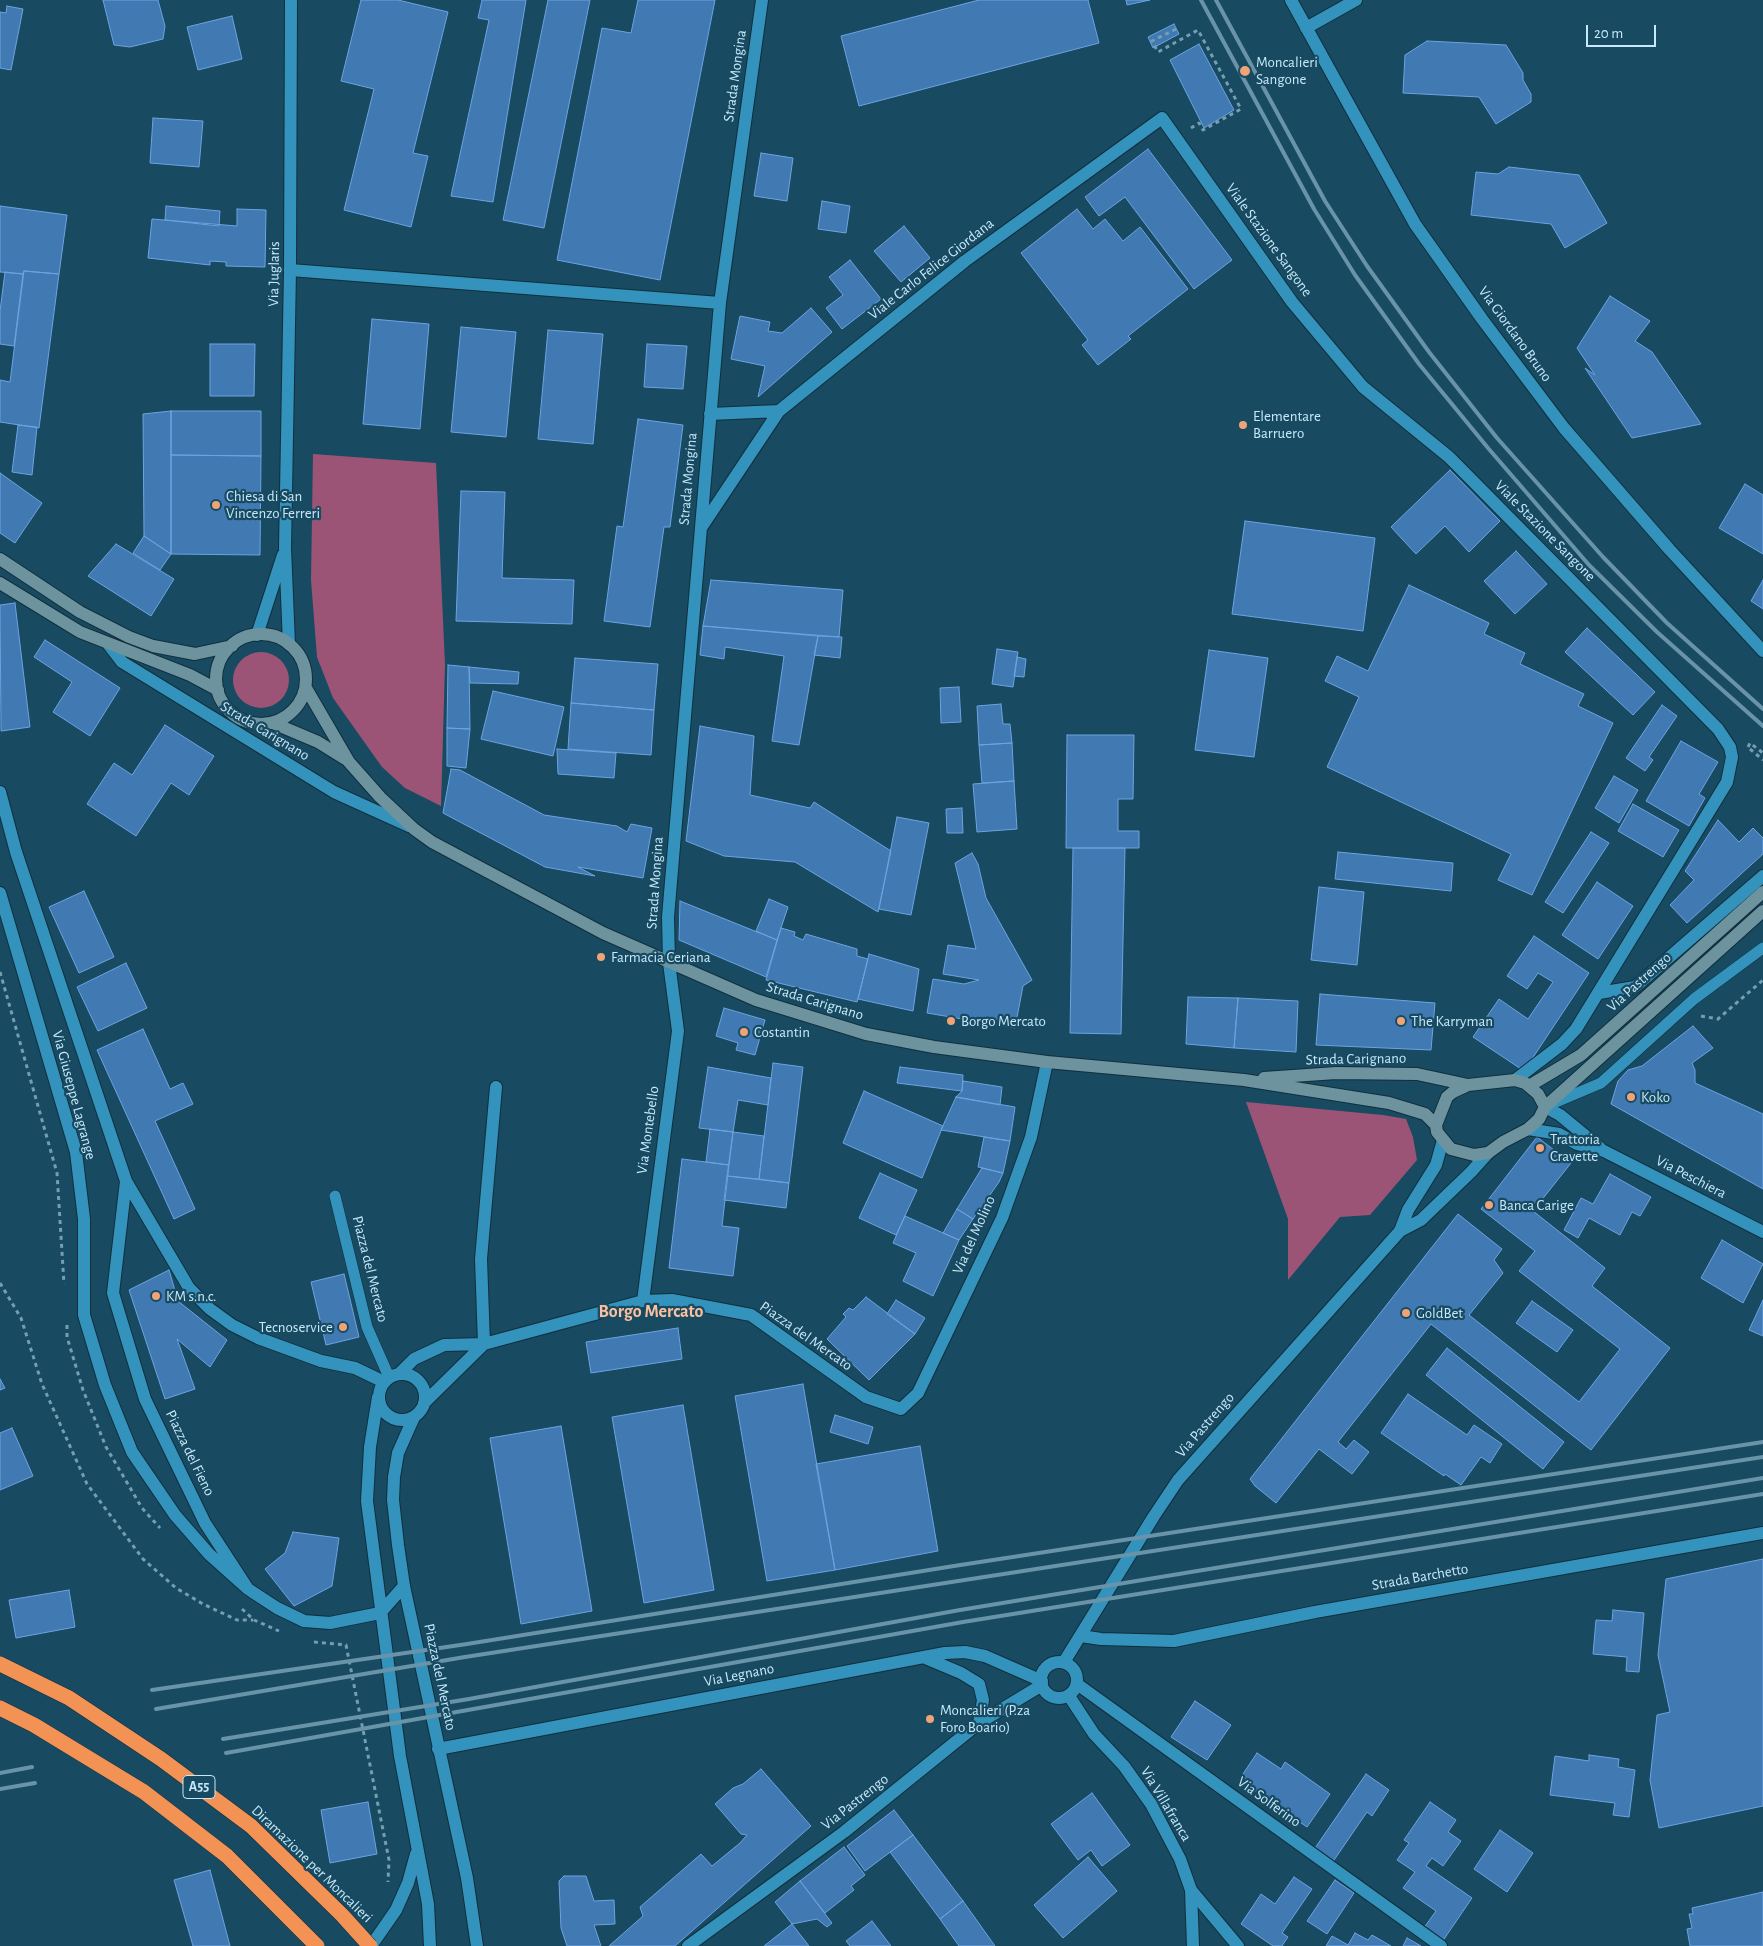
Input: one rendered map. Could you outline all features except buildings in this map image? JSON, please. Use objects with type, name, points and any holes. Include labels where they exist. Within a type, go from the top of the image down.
[{"type":"highway","name":"Diramazione per Moncalieri","points":[[0,1664],[69,1698],[161,1759],[251,1826],[342,1914],[371,1946]]},
{"type":"highway","name":"A55","points":[[0,1708],[34,1725],[144,1792],[226,1856],[316,1946]]},
{"type":"main road","points":[[0,559],[80,612],[130,637],[153,646],[196,654],[232,646]]},
{"type":"main road","name":"Strada Carignano","points":[[0,583],[80,632],[109,645],[190,675],[218,690]]},
{"type":"main road","points":[[257,635],[280,638],[289,644],[298,653],[304,665],[306,688],[304,696],[292,713],[273,723],[254,724],[240,719],[228,710],[218,690],[218,670],[223,656],[232,646],[244,638],[257,635]]},
{"type":"main road","name":"Strada Carignano","points":[[306,688],[349,762]]},
{"type":"main road","name":"Strada Carignano","points":[[273,723],[318,742],[349,762],[414,829],[432,842],[534,897],[669,963],[756,1000],[866,1034],[934,1047],[1047,1062],[1244,1080],[1389,1102],[1426,1114],[1436,1125]]},
{"type":"main road","name":"Via Pastrengo","points":[[1529,1086],[1582,1055],[1763,892]]},
{"type":"main road","name":"Via Pastrengo","points":[[1488,1153],[1503,1142],[1528,1129],[1539,1119],[1545,1106],[1763,911]]},
{"type":"main road","name":"Strada Carignano","points":[[1244,1080],[1336,1073],[1408,1074],[1468,1085]]},
{"type":"main road","points":[[1488,1153],[1474,1155],[1458,1152],[1451,1149],[1443,1140],[1436,1125],[1447,1097],[1453,1092],[1468,1085],[1515,1080],[1529,1086],[1538,1094],[1545,1106]]},
{"type":"street","name":"Via Juglaris","points":[[289,644],[285,548],[290,270],[291,0]]},
{"type":"street","name":"Strada Mongina","points":[[669,963],[668,917],[720,303],[762,0]]},
{"type":"street","name":"Via Giordano Bruno","points":[[1291,0],[1416,224],[1482,319],[1564,428],[1675,556],[1763,651]]},
{"type":"street","points":[[1306,28],[1356,0]]},
{"type":"street","name":"Viale Stazione Sangone","points":[[1162,118],[1292,302],[1363,386],[1449,456],[1718,729],[1730,747],[1732,757],[1727,782],[1576,1029],[1562,1044],[1515,1080]]},
{"type":"street","name":"Viale Carlo Felice Giordana","points":[[700,529],[779,411],[964,262],[1162,118]]},
{"type":"street","points":[[290,270],[720,303]]},
{"type":"street","points":[[710,414],[779,411]]},
{"type":"street","name":"Via Juglaris","points":[[257,635],[285,548]]},
{"type":"street","name":"Strada Carignano","points":[[109,645],[122,662],[334,792],[414,829]]},
{"type":"street","name":"Via Giuseppe Lagrange","points":[[0,792],[16,852],[126,1181],[189,1288],[210,1309],[232,1325],[258,1338],[321,1361],[391,1378]]},
{"type":"street","points":[[1599,993],[1635,987],[1763,876]]},
{"type":"street","name":"Via Giuseppe Lagrange","points":[[0,893],[76,1152],[84,1219],[84,1315],[105,1384],[132,1452],[175,1515],[209,1554],[248,1590]]},
{"type":"street","name":"Via Montebello","points":[[643,1301],[678,1031],[669,963]]},
{"type":"street","name":"Via del Molino","points":[[901,1409],[918,1393],[1002,1218],[1031,1137],[1047,1062]]},
{"type":"street","points":[[484,1344],[481,1259],[496,1087]]},
{"type":"street","name":"Via Peschiera","points":[[1545,1106],[1560,1115],[1604,1151],[1763,1232]]},
{"type":"street","name":"Via Peschiera","points":[[1528,1129],[1559,1134],[1577,1144],[1604,1151]]},
{"type":"street","name":"Via Pastrengo","points":[[1400,1231],[1408,1210],[1436,1165],[1443,1140]]},
{"type":"street","name":"Via Pastrengo","points":[[688,1946],[844,1832],[979,1723],[1042,1683],[1043,1672],[1050,1664],[1064,1662],[1178,1480],[1400,1231],[1421,1220],[1488,1153]]},
{"type":"street","name":"Piazza del Fieno","points":[[126,1181],[113,1293],[145,1399],[206,1523],[248,1590],[277,1608],[304,1621],[330,1623],[380,1613]]},
{"type":"street","name":"Piazza del Mercato","points":[[430,1946],[428,1904],[400,1756],[380,1613],[367,1500],[370,1447],[378,1397],[391,1378],[414,1359],[444,1345],[484,1344],[643,1301],[672,1300],[751,1315],[866,1397],[901,1409]]},
{"type":"street","name":"Piazza del Mercato","points":[[477,1946],[466,1878],[404,1586],[393,1500],[398,1453],[414,1417],[425,1402],[484,1344]]},
{"type":"street","points":[[391,1378],[414,1377],[423,1388],[425,1402]]},
{"type":"street","points":[[378,1397],[383,1411],[388,1416],[401,1420],[414,1417]]},
{"type":"street","name":"Strada Barchetto","points":[[1082,1636],[1101,1640],[1174,1641],[1315,1612],[1763,1533]]},
{"type":"street","points":[[380,1613],[404,1586]]},
{"type":"street","name":"Via Legnano","points":[[438,1749],[923,1656],[965,1652],[985,1656],[1042,1683]]},
{"type":"street","points":[[923,1656],[961,1673],[979,1684],[983,1700],[979,1723]]},
{"type":"street","points":[[1042,1683],[1051,1696],[1062,1698],[1069,1696],[1077,1684],[1076,1672],[1064,1662]]},
{"type":"street","name":"Via Solferino","points":[[1077,1684],[1441,1946]]},
{"type":"street","name":"Via Villafranca","points":[[1069,1696],[1094,1734],[1124,1766],[1151,1804],[1180,1859],[1191,1890],[1194,1946]]},
{"type":"street","name":"Piazza del Mercato","points":[[371,1946],[396,1910],[408,1883],[417,1849]]},
{"type":"street","points":[[1191,1890],[1238,1946]]},
{"type":"lane","points":[[1545,1106],[1601,1083],[1694,999],[1763,948]]},
{"type":"lane","name":"Piazza del Mercato","points":[[335,1196],[367,1327],[391,1378]]},
{"type":"path","points":[[1176,29],[1152,41],[1158,52],[1198,30],[1241,109],[1203,130],[1199,123],[1176,138]]},
{"type":"path","points":[[1747,748],[1763,760]]},
{"type":"path","points":[[0,1283],[21,1318],[42,1384],[88,1484],[143,1559],[176,1588],[203,1604],[237,1620],[254,1620],[284,1633]]},
{"type":"path","points":[[308,1642],[346,1645],[389,1860],[385,1890]]},
{"type":"shaded area","points":[[313,454],[436,463],[445,665],[441,806],[405,788],[382,767],[333,698],[317,657],[311,580]]},
{"type":"shaded area","points":[[255,652],[267,652],[281,660],[289,674],[287,691],[281,700],[267,708],[255,708],[245,703],[238,696],[233,686],[233,674],[238,664],[245,657]]},
{"type":"shaded area","points":[[1246,1102],[1383,1115],[1406,1119],[1413,1137],[1417,1160],[1370,1215],[1340,1217],[1288,1280],[1288,1219]]},
{"type":"railway","points":[[1201,0],[1314,209],[1355,275],[1419,364],[1488,448],[1589,565],[1657,632],[1763,726]]},
{"type":"railway","points":[[1216,0],[1325,201],[1367,266],[1429,352],[1497,438],[1603,557],[1667,623],[1763,709]]},
{"type":"railway","points":[[152,1690],[467,1644],[954,1566],[1763,1442]]},
{"type":"railway","points":[[156,1709],[465,1657],[1763,1457]]},
{"type":"railway","points":[[223,1739],[469,1699],[960,1610],[1763,1478]]},
{"type":"railway","points":[[226,1753],[963,1622],[1763,1494]]},
{"type":"railway","points":[[0,1773],[32,1767]]},
{"type":"railway","points":[[0,1789],[35,1783]]},
{"type":"place","name":"Moncalieri Sangone","points":[[1245,71]]},
{"type":"place","name":"Elementare Barruero","points":[[1243,425]]},
{"type":"place","name":"Chiesa di San Vincenzo Ferreri","points":[[216,505]]},
{"type":"place","name":"Farmacia Ceriana","points":[[601,957]]},
{"type":"place","name":"Borgo Mercato","points":[[951,1021]]},
{"type":"place","name":"The Karryman","points":[[1401,1021]]},
{"type":"place","name":"Costantin","points":[[744,1032]]},
{"type":"place","name":"Koko","points":[[1631,1097]]},
{"type":"place","name":"Trattoria Cravette","points":[[1540,1148]]},
{"type":"place","name":"Banca Carige","points":[[1489,1205]]},
{"type":"place","name":"KM s.n.c.","points":[[156,1296]]},
{"type":"place","name":"GoldBet","points":[[1406,1313]]},
{"type":"place","name":"Tecnoservice","points":[[343,1327]]},
{"type":"place","name":"Moncalieri (P.za Foro Boario)","points":[[930,1719]]},
{"type":"district","name":"Borgo Mercato","points":[[651,1312]]}]
